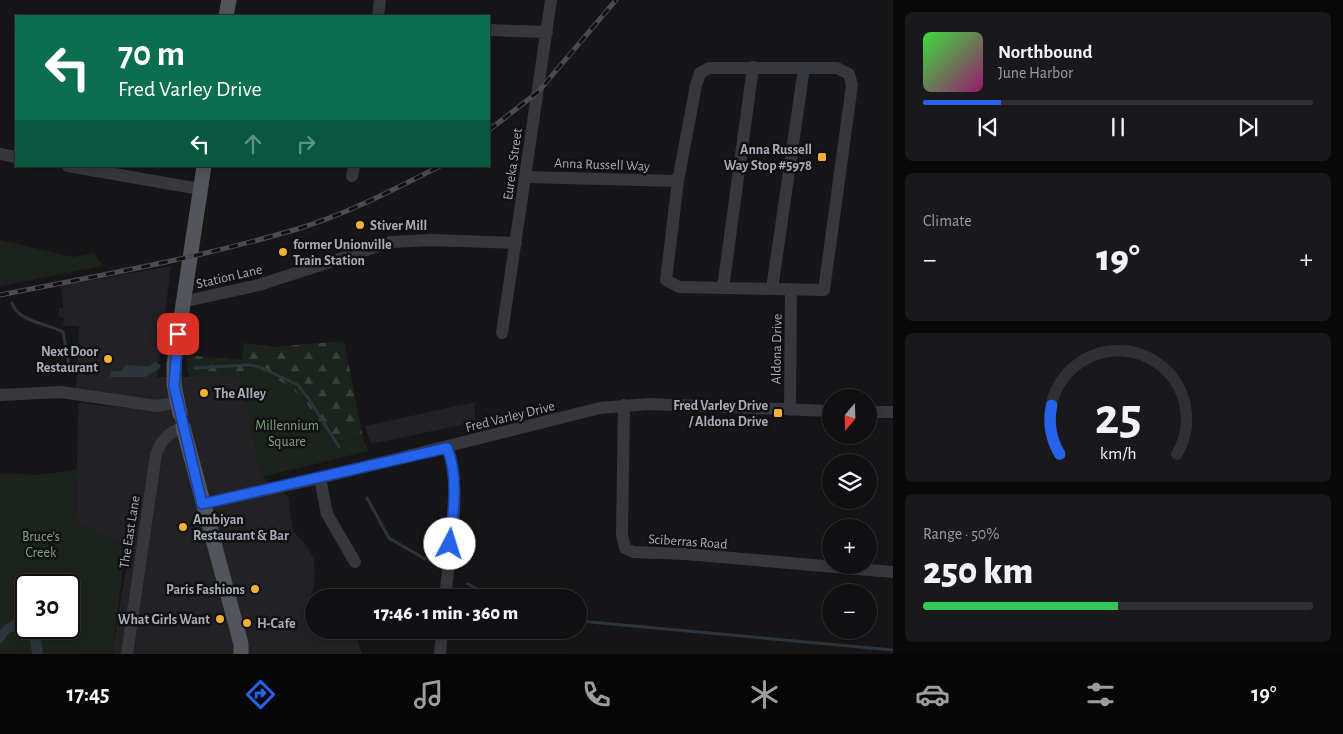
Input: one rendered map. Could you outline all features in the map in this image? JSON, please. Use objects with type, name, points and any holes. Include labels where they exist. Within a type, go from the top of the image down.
[{"type":"main road","points":[[226,15],[228,0]]},
{"type":"main road","points":[[204,167],[182,302],[173,375],[180,415],[202,504],[241,644],[241,654]]},
{"type":"street","points":[[378,15],[380,0]]},
{"type":"street","name":"Eureka Street","points":[[502,333],[551,0]]},
{"type":"street","points":[[490,30],[547,32]]},
{"type":"street","points":[[709,68],[753,68],[837,68],[848,74],[852,85],[824,290],[678,287],[666,280],[678,181],[700,73],[709,68]]},
{"type":"street","points":[[723,288],[753,68]]},
{"type":"street","points":[[772,289],[804,68]]},
{"type":"street","points":[[0,154],[15,157]]},
{"type":"street","points":[[74,167],[200,189]]},
{"type":"street","name":"Anna Russell Way","points":[[525,177],[678,181]]},
{"type":"street","name":"Station Lane","points":[[182,302],[259,285],[391,242],[431,240],[516,243]]},
{"type":"street","name":"Aldona Drive","points":[[790,410],[791,289]]},
{"type":"street","points":[[0,396],[61,392],[157,406],[180,415]]},
{"type":"street","name":"Fred Varley Drive","points":[[202,504],[447,448],[600,408],[624,405],[822,411]]},
{"type":"street","name":"Sciberras Road","points":[[624,405],[622,534],[625,548],[633,552],[686,554],[893,572]]},
{"type":"street","points":[[878,412],[893,412]]},
{"type":"street","name":"The East Lane","points":[[127,654],[156,454],[161,442],[170,432],[180,415]]},
{"type":"street","points":[[446,589],[454,490],[450,455],[447,448]]},
{"type":"street","points":[[320,478],[327,514],[355,562]]},
{"type":"street","points":[[440,654],[441,639]]},
{"type":"shaded area","points":[[171,266],[157,377],[240,377],[262,477],[288,496],[293,531],[306,545],[314,559],[315,580],[313,589],[305,589],[305,639],[357,639],[362,654],[112,654],[138,496],[126,544],[76,524],[78,403],[152,410],[153,399],[76,390],[79,326],[63,326],[64,318],[59,317],[59,308],[63,308],[61,286]]},
{"type":"shaded area","points":[[155,362],[161,365],[160,368],[145,377],[110,377],[111,371],[121,371],[126,365],[149,366]]},
{"type":"shaded area","points":[[475,402],[475,422],[371,444],[365,426]]},
{"type":"shaded area","points":[[15,620],[15,632],[10,632],[0,645],[0,630]]},
{"type":"shaded area","points":[[30,639],[41,639],[43,654],[32,654]]},
{"type":"green space","points":[[0,240],[73,257],[94,253],[103,266],[0,286]]},
{"type":"green space","points":[[344,341],[363,438],[329,443],[322,428],[306,404],[287,385],[275,379],[244,372],[238,377],[189,377],[186,355],[242,360],[244,343],[274,347]]},
{"type":"green space","name":"Millennium Square","points":[[244,372],[275,379],[287,385],[314,415],[329,443],[363,438],[368,451],[262,477],[240,377]]},
{"type":"green space","name":"Bruce’s Creek","points":[[77,470],[76,524],[126,544],[112,654],[0,654],[0,473],[36,475]]},
{"type":"waterway","points":[[12,303],[15,309],[27,318],[63,332],[69,365],[83,373]]},
{"type":"waterway","points":[[195,368],[249,365],[260,367],[298,385],[339,447]]},
{"type":"waterway","points":[[367,498],[389,538],[425,559]]},
{"type":"waterway","points":[[468,584],[477,589]]},
{"type":"waterway","points":[[587,622],[893,650]]},
{"type":"railway","points":[[490,129],[538,92],[616,0]]},
{"type":"railway","points":[[0,295],[185,258],[294,230],[387,193],[438,167]]},
{"type":"place","name":"Anna Russell Way Stop #5978","points":[[822,157]]},
{"type":"place","name":"Stiver Mill","points":[[360,225]]},
{"type":"place","name":"former Unionville Train Station","points":[[283,252]]},
{"type":"place","name":"Next Door Restaurant","points":[[108,359]]},
{"type":"place","name":"The Alley","points":[[204,393]]},
{"type":"place","name":"Fred Varley Drive / Aldona Drive","points":[[778,413]]},
{"type":"place","name":"Ambiyan Restaurant & Bar","points":[[183,527]]},
{"type":"place","name":"Paris Fashions","points":[[255,589]]},
{"type":"place","name":"What Girls Want","points":[[220,619]]},
{"type":"place","name":"H-Cafe","points":[[247,623]]},
{"type":"route","points":[[178,334],[173,375],[174,386],[182,428],[202,504],[447,448],[450,455],[454,490],[450,544]]}]
